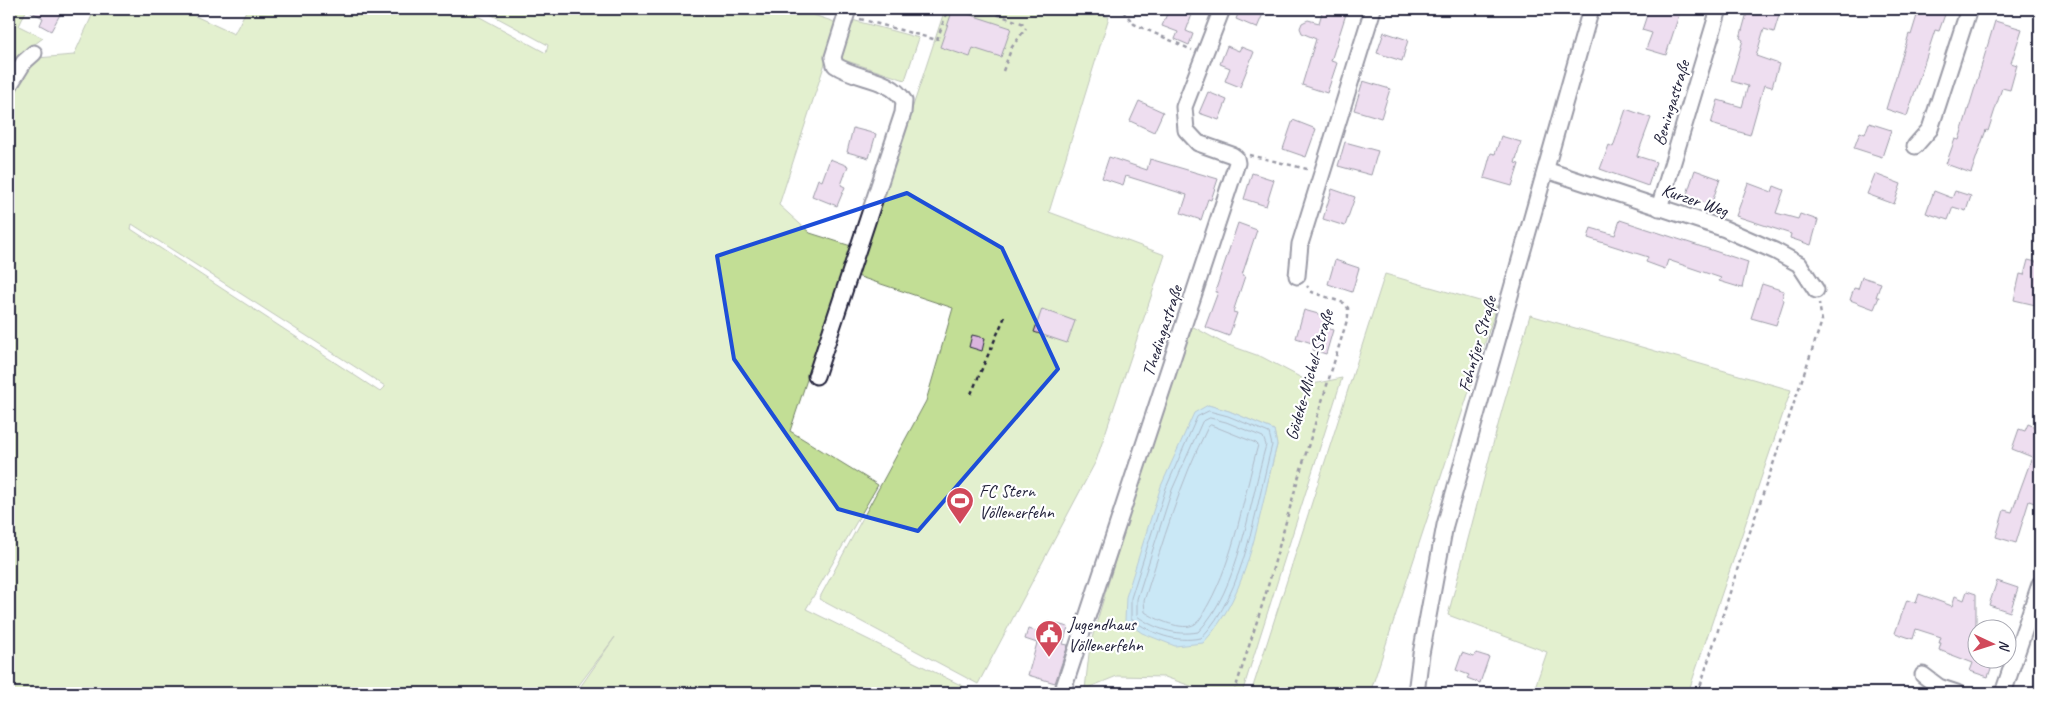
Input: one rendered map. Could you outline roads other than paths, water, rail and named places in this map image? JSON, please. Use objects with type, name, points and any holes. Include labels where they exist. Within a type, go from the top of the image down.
[{"type":"street","name":"Thedingastraße","points":[[1062,693],[1236,168],[1236,158],[1227,152],[1198,143],[1186,130],[1184,108],[1222,9]]},
{"type":"street","points":[[1297,276],[1300,244],[1373,9]]},
{"type":"street","name":"Fehntjer Straße","points":[[1416,693],[1445,525],[1591,9]]},
{"type":"street","name":"Beningastraße","points":[[1658,208],[1719,9]]},
{"type":"street","points":[[1915,146],[1930,129],[1969,9]]},
{"type":"street","points":[[816,376],[902,113],[904,101],[894,88],[844,72],[835,65],[833,57],[847,12]]},
{"type":"street","points":[[9,86],[24,62],[34,53]]},
{"type":"street","name":"Kurzer Weg","points":[[1546,170],[1725,230],[1799,264],[1816,290]]},
{"type":"street","points":[[2003,693],[2040,584]]},
{"type":"street","points":[[1923,675],[1939,687],[1957,693]]},
{"type":"water","points":[[1208,405],[1229,411],[1274,430],[1277,445],[1251,550],[1243,576],[1232,600],[1219,623],[1203,643],[1175,646],[1142,633],[1125,621],[1126,597],[1161,486],[1194,413]]},
{"type":"place","name":"FC Stern Völlenerfehn","points":[[960,525]]},
{"type":"place","name":"Jugendhaus Völlenerfehn","points":[[1049,658]]}]
